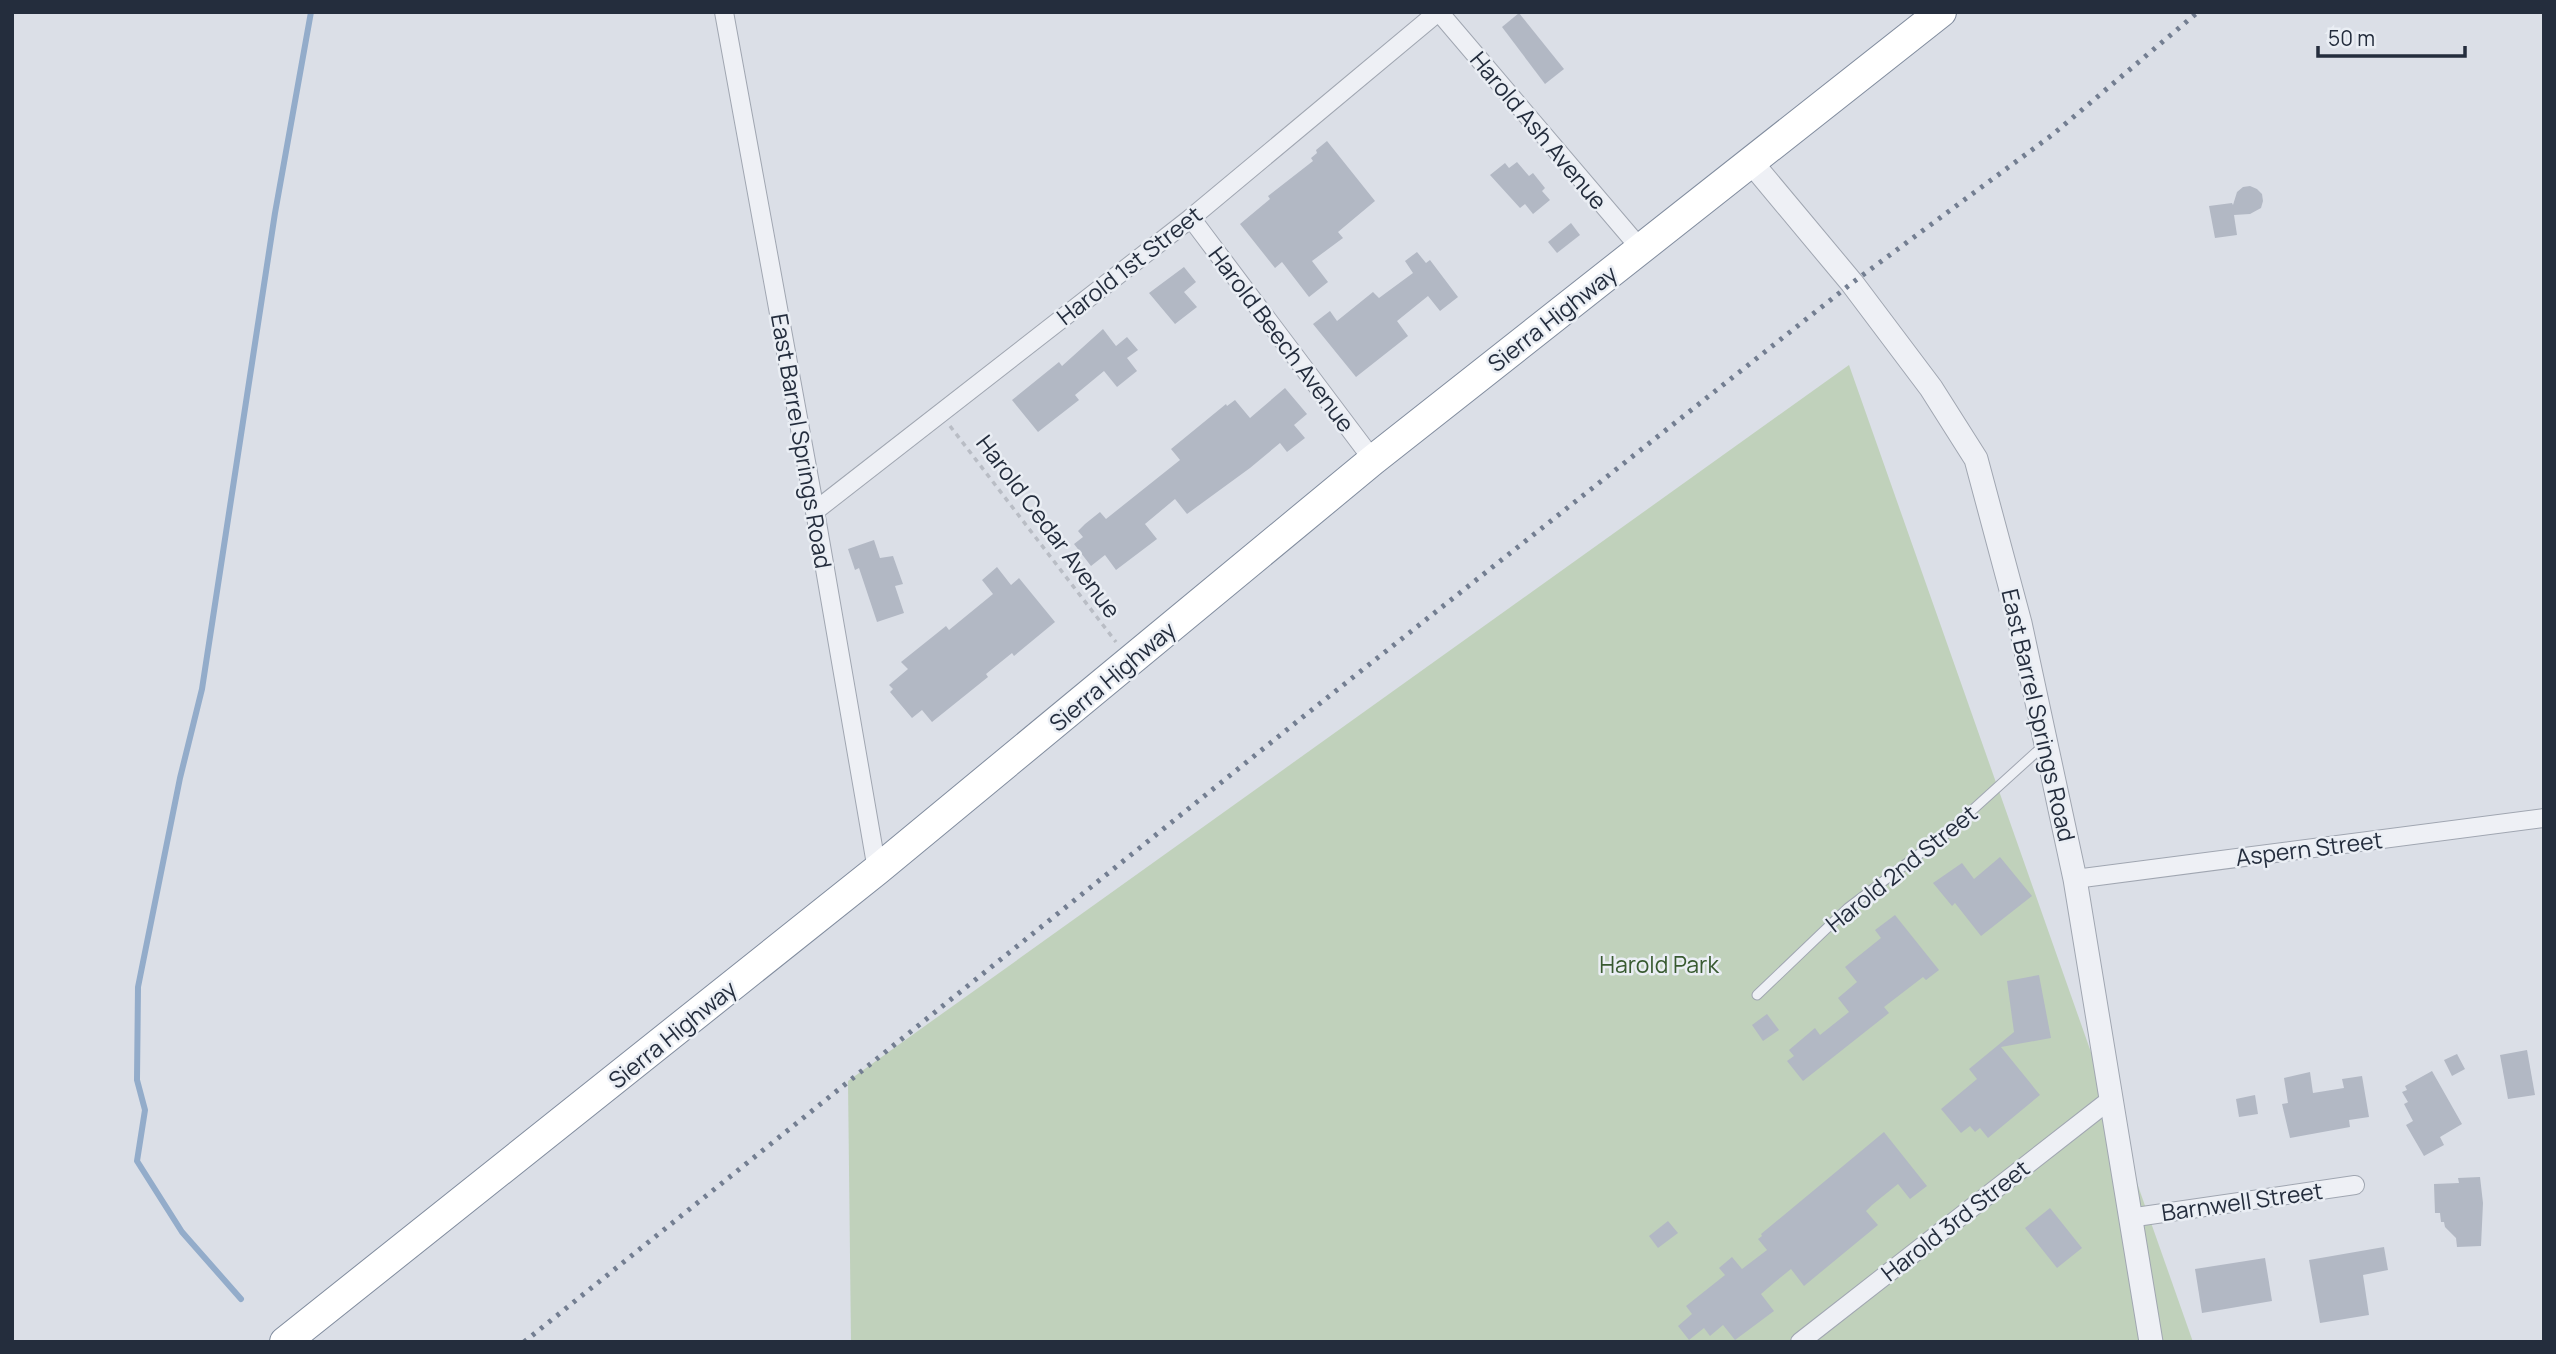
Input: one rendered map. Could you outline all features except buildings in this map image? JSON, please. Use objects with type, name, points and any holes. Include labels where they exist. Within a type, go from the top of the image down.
[{"type":"highway","name":"Sierra Highway","points":[[285,1342],[877,870],[1373,460],[1941,12]]},
{"type":"street","name":"East Barrel Springs Road","points":[[724,12],[877,870]]},
{"type":"street","name":"Harold 1st Street","points":[[815,511],[1191,218],[1438,12]]},
{"type":"street","name":"Harold Ash Avenue","points":[[1438,12],[1640,248]]},
{"type":"street","name":"East Barrel Springs Road","points":[[1751,162],[1860,293],[1931,388],[1976,459],[2020,623],[2075,878],[2151,1342]]},
{"type":"street","name":"Harold Beech Avenue","points":[[1191,218],[1373,460]]},
{"type":"street","name":"Aspern Street","points":[[2075,878],[2544,818]]},
{"type":"street","name":"Harold 3rd Street","points":[[1800,1342],[2111,1099]]},
{"type":"street","name":"Barnwell Street","points":[[2129,1218],[2355,1185]]},
{"type":"lane","name":"Harold 2nd Street","points":[[1757,995],[1848,908],[1947,833],[2047,743]]},
{"type":"path","name":"Harold Cedar Avenue","points":[[940,413],[1130,661]]},
{"type":"green space","name":"Harold Park","points":[[1849,365],[2193,1342],[851,1342],[848,1081]]},
{"type":"waterway","points":[[241,1299],[182,1232],[137,1161],[145,1110],[137,1080],[138,987],[180,778],[202,689],[275,213],[311,12]]},
{"type":"railway","points":[[524,1342],[1304,716],[1852,283],[2052,135],[2198,12]]}]
